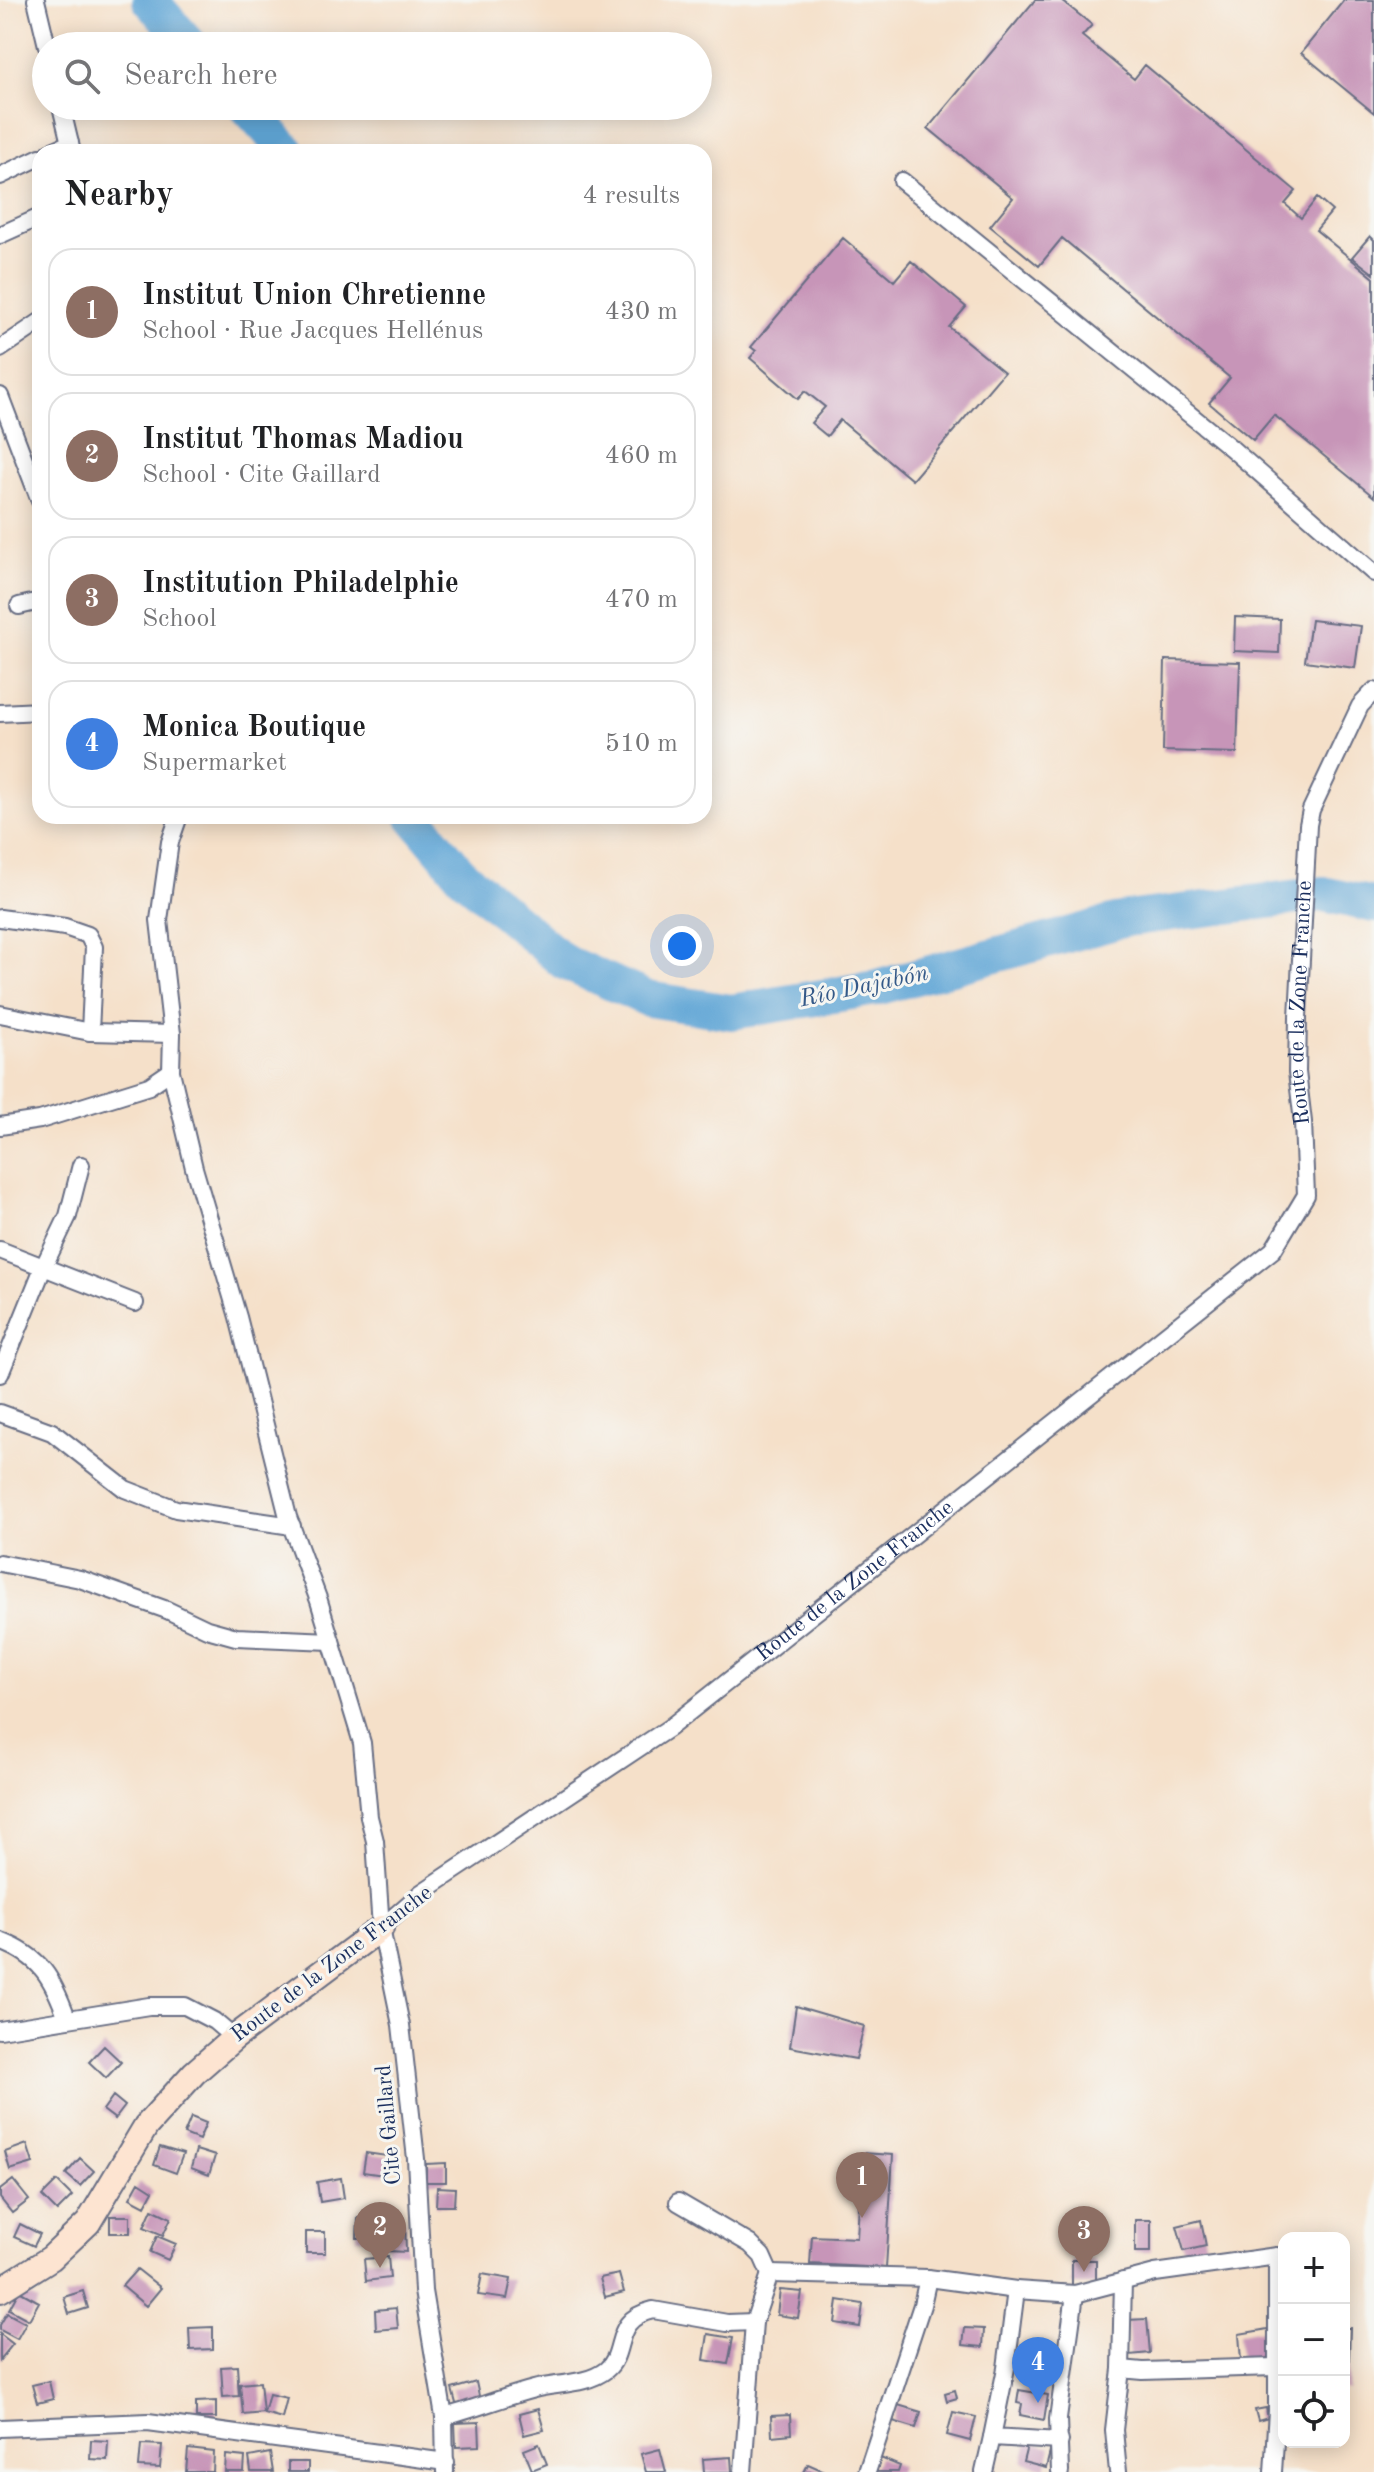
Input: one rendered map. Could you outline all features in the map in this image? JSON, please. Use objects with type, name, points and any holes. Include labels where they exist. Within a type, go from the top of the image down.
[{"type":"street","points":[[36,0],[44,32]]},
{"type":"street","points":[[64,120],[70,144]]},
{"type":"street","points":[[0,176],[32,161]]},
{"type":"street","points":[[902,181],[1231,448],[1374,573]]},
{"type":"street","points":[[0,235],[32,221]]},
{"type":"street","points":[[0,349],[32,327]]},
{"type":"street","points":[[0,396],[32,480]]},
{"type":"street","points":[[19,606],[32,603]]},
{"type":"street","name":"Route de la Zone Franche","points":[[0,2290],[51,2258],[88,2223],[146,2126],[194,2073],[234,2038],[381,1928],[421,1893],[669,1728],[1273,1250],[1306,1195],[1297,1072],[1308,825],[1311,810],[1360,706],[1374,691]]},
{"type":"street","points":[[0,713],[32,711]]},
{"type":"street","name":"Cite Gaillard","points":[[0,2428],[148,2422],[445,2467],[444,2417],[423,2291],[416,2159],[401,2025],[381,1928],[375,1841],[369,1817],[362,1743],[292,1526],[238,1317],[194,1168],[171,1071],[172,1034],[159,920],[170,842],[176,824]]},
{"type":"street","points":[[0,918],[65,927],[88,935],[94,947],[90,1032]]},
{"type":"street","points":[[0,1014],[90,1032],[172,1034]]},
{"type":"street","points":[[0,1126],[40,1120],[149,1086],[171,1071]]},
{"type":"street","points":[[0,1374],[43,1268],[68,1216],[81,1165]]},
{"type":"street","points":[[0,1250],[135,1303]]},
{"type":"street","points":[[0,1413],[52,1432],[125,1489],[176,1509],[292,1526]]},
{"type":"street","points":[[0,1563],[80,1579],[167,1610],[207,1629],[236,1637],[331,1641]]},
{"type":"street","points":[[0,1941],[14,1946],[41,1966],[54,1983],[67,2018]]},
{"type":"street","points":[[0,2030],[149,2006],[185,2006],[214,2021],[234,2038]]},
{"type":"street","points":[[678,2202],[750,2244],[762,2256],[770,2274],[754,2322],[743,2472]]},
{"type":"street","points":[[770,2274],[928,2278],[1016,2290],[1075,2294],[1155,2273],[1277,2256],[1277,2411],[1273,2472]]},
{"type":"street","points":[[867,2472],[928,2278]]},
{"type":"street","points":[[1118,2472],[1114,2430],[1121,2369],[1123,2281]]},
{"type":"street","points":[[984,2472],[1006,2368],[1016,2290]]},
{"type":"street","points":[[1060,2472],[1058,2419],[1075,2294]]},
{"type":"street","points":[[444,2417],[535,2388],[600,2374],[612,2365],[622,2334],[630,2321],[642,2313],[653,2310],[727,2323],[754,2322]]},
{"type":"street","points":[[1121,2369],[1275,2367]]},
{"type":"street","points":[[992,2437],[1060,2441]]},
{"type":"building","points":[[1035,0],[1061,0],[1092,25],[1082,36],[1134,79],[1145,65],[1296,191],[1285,204],[1301,218],[1317,198],[1332,211],[1316,230],[1374,278],[1374,497],[1274,415],[1253,440],[1209,403],[1230,378],[1062,238],[1039,266],[990,226],[1013,198],[928,128]]},
{"type":"building","points":[[1344,0],[1374,0],[1374,113],[1301,53]]},
{"type":"building","points":[[1370,236],[1374,240],[1374,274],[1352,257]]},
{"type":"building","points":[[843,238],[894,281],[911,261],[966,307],[949,327],[1004,372],[912,480],[840,420],[827,436],[811,423],[825,407],[805,391],[798,399],[750,358],[756,351],[751,347]]},
{"type":"building","points":[[1235,617],[1280,619],[1279,653],[1234,651]]},
{"type":"building","points":[[1311,620],[1361,626],[1355,668],[1305,661]]},
{"type":"building","points":[[1165,660],[1240,662],[1237,753],[1163,751]]},
{"type":"building","points":[[796,2006],[864,2026],[856,2059],[790,2047]]},
{"type":"building","points":[[104,2046],[121,2062],[106,2078],[89,2062]]},
{"type":"building","points":[[113,2096],[125,2106],[115,2119],[103,2110]]},
{"type":"building","points":[[191,2117],[206,2123],[199,2140],[184,2134]]},
{"type":"building","points":[[27,2144],[33,2163],[10,2170],[5,2152]]},
{"type":"building","points":[[160,2147],[183,2154],[176,2173],[154,2165]]},
{"type":"building","points":[[196,2150],[215,2156],[209,2175],[191,2168]]},
{"type":"building","points":[[366,2153],[387,2156],[384,2175],[363,2172]]},
{"type":"building","points":[[862,2153],[893,2155],[886,2268],[810,2264],[812,2236],[857,2238]]},
{"type":"building","points":[[80,2158],[94,2171],[80,2186],[66,2174]]},
{"type":"building","points":[[446,2163],[446,2182],[426,2182],[426,2164]]},
{"type":"building","points":[[341,2178],[344,2198],[320,2202],[317,2182]]},
{"type":"building","points":[[13,2180],[29,2200],[12,2213],[0,2198],[0,2190]]},
{"type":"building","points":[[57,2181],[72,2196],[57,2211],[42,2196]]},
{"type":"building","points":[[139,2182],[153,2191],[145,2206],[130,2198]]},
{"type":"building","points":[[437,2187],[455,2188],[454,2206],[436,2206]]},
{"type":"building","points":[[152,2209],[171,2218],[163,2235],[144,2227]]},
{"type":"building","points":[[110,2216],[130,2216],[130,2233],[110,2233]]},
{"type":"building","points":[[358,2218],[405,2220],[406,2252],[387,2251],[385,2238],[357,2238]]},
{"type":"building","points":[[1135,2220],[1151,2220],[1151,2252],[1135,2252]]},
{"type":"building","points":[[1201,2220],[1206,2246],[1184,2251],[1177,2226]]},
{"type":"building","points":[[20,2224],[40,2234],[34,2246],[14,2237]]},
{"type":"building","points":[[306,2232],[325,2232],[325,2253],[306,2253]]},
{"type":"building","points":[[157,2236],[176,2244],[168,2260],[150,2252]]},
{"type":"building","points":[[388,2257],[390,2278],[366,2281],[364,2259]]},
{"type":"building","points":[[1072,2260],[1096,2260],[1096,2285],[1072,2285]]},
{"type":"building","points":[[137,2269],[161,2288],[146,2306],[122,2286]]},
{"type":"building","points":[[482,2274],[511,2279],[507,2299],[478,2295]]},
{"type":"building","points":[[619,2274],[624,2292],[605,2297],[600,2278]]},
{"type":"building","points":[[780,2290],[802,2292],[798,2318],[777,2315]]},
{"type":"building","points":[[19,2291],[39,2302],[29,2320],[9,2309]]},
{"type":"building","points":[[83,2291],[88,2308],[69,2314],[64,2297]]},
{"type":"building","points":[[838,2300],[863,2304],[860,2327],[835,2323]]},
{"type":"building","points":[[396,2308],[398,2328],[376,2330],[375,2310]]},
{"type":"building","points":[[7,2313],[26,2323],[17,2339],[0,2330]]},
{"type":"building","points":[[1147,2319],[1150,2353],[1130,2355],[1127,2320]]},
{"type":"building","points":[[213,2327],[213,2349],[190,2350],[189,2328]]},
{"type":"building","points":[[965,2328],[984,2329],[983,2347],[963,2345]]},
{"type":"building","points":[[1268,2329],[1271,2358],[1241,2361],[1239,2334]]},
{"type":"building","points":[[0,2334],[13,2344],[0,2360]]},
{"type":"building","points":[[708,2334],[733,2338],[728,2364],[704,2360]]},
{"type":"building","points":[[237,2366],[239,2396],[223,2397],[221,2367]]},
{"type":"building","points":[[49,2381],[53,2399],[37,2403],[32,2385]]},
{"type":"building","points":[[260,2382],[263,2412],[243,2414],[240,2384]]},
{"type":"building","points":[[476,2382],[480,2401],[457,2407],[452,2389]]},
{"type":"building","points":[[955,2390],[957,2398],[947,2401],[945,2393]]},
{"type":"building","points":[[1019,2390],[1048,2395],[1044,2420],[1020,2415],[1022,2404],[1017,2403]]},
{"type":"building","points":[[269,2394],[287,2398],[282,2418],[264,2413]]},
{"type":"building","points":[[216,2401],[216,2418],[196,2418],[196,2402]]},
{"type":"building","points":[[898,2405],[921,2412],[916,2428],[893,2421]]},
{"type":"building","points":[[1266,2408],[1268,2418],[1258,2421],[1255,2410]]},
{"type":"building","points":[[538,2409],[544,2430],[524,2435],[519,2414]]},
{"type":"building","points":[[953,2412],[976,2417],[970,2441],[947,2435]]},
{"type":"building","points":[[790,2415],[791,2434],[772,2436],[771,2416]]},
{"type":"building","points":[[479,2422],[480,2446],[456,2447],[455,2423]]},
{"type":"building","points":[[91,2440],[108,2441],[107,2460],[90,2459]]},
{"type":"building","points":[[1028,2442],[1051,2448],[1046,2468],[1023,2462]]},
{"type":"building","points":[[141,2444],[162,2445],[160,2468],[139,2467]]},
{"type":"building","points":[[539,2444],[547,2464],[532,2470],[524,2450]]},
{"type":"building","points":[[188,2449],[214,2452],[213,2472],[186,2472]]},
{"type":"building","points":[[660,2449],[666,2472],[646,2472],[641,2454]]},
{"type":"building","points":[[270,2453],[273,2472],[251,2472],[249,2457]]},
{"type":"building","points":[[226,2455],[245,2457],[244,2472],[225,2472]]},
{"type":"building","points":[[731,2457],[732,2472],[704,2472],[703,2459]]},
{"type":"building","points":[[878,2457],[900,2466],[898,2472],[872,2472]]},
{"type":"building","points":[[288,2462],[308,2462],[308,2472],[288,2472]]},
{"type":"building","points":[[808,2464],[826,2472],[804,2472]]},
{"type":"waterway","name":"Río Dajabón","points":[[150,0],[179,32]]},
{"type":"waterway","name":"Río Dajabón","points":[[259,120],[281,144]]},
{"type":"waterway","name":"Río Dajabón","points":[[420,824],[463,876],[564,962],[648,999],[731,1012],[876,988],[1126,919],[1323,894],[1374,905]]},
{"type":"place","name":"Institut Union Chretienne","points":[[862,2218]]},
{"type":"place","name":"Institut Thomas Madiou","points":[[380,2268]]},
{"type":"place","name":"Institution Philadelphie","points":[[1084,2272]]},
{"type":"place","name":"Monica Boutique","points":[[1038,2403]]}]
